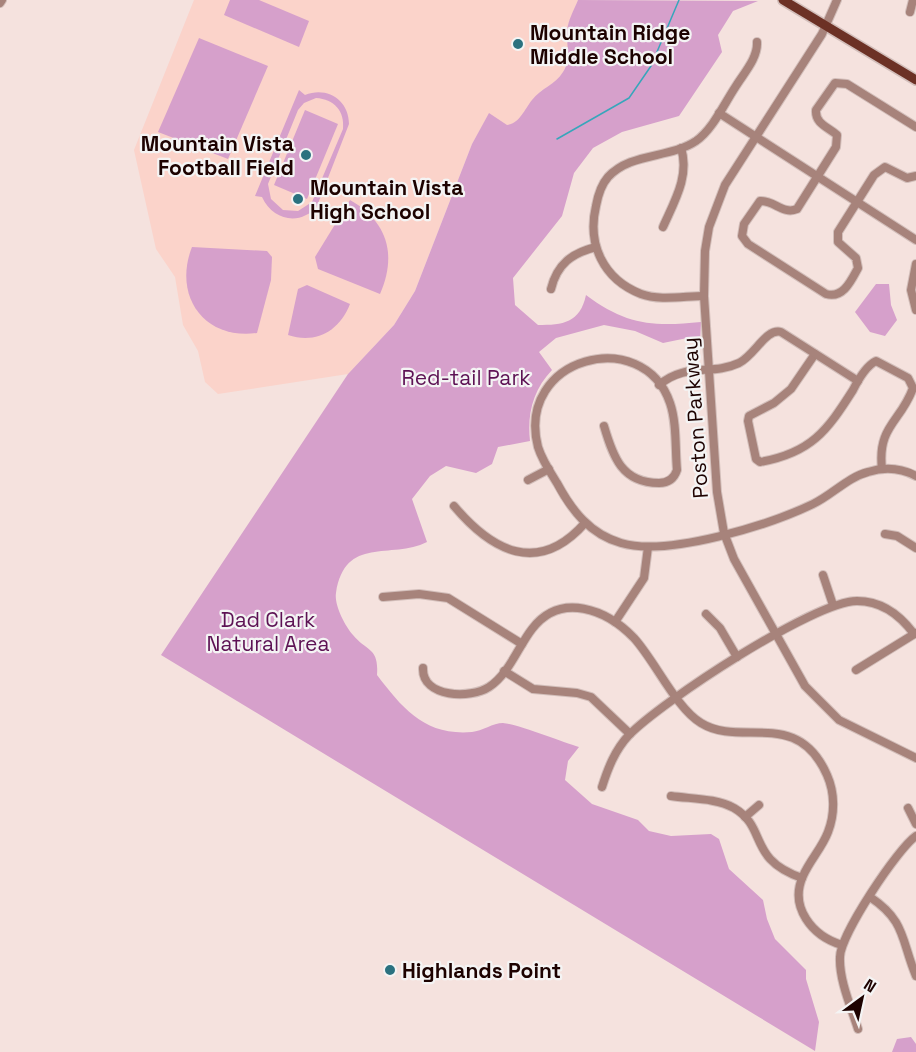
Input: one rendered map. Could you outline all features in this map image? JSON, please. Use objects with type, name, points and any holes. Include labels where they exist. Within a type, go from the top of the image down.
[{"type":"main road","points":[[783,0],[916,80]]},
{"type":"street","name":"Poston Parkway","points":[[837,0],[827,27],[725,185],[713,212],[705,251],[704,296],[717,492],[724,533],[734,559],[800,678],[823,707],[853,728],[916,758]]},
{"type":"street","points":[[910,12],[914,0]]},
{"type":"street","points":[[704,296],[651,296],[633,291],[611,274],[596,247],[593,218],[600,190],[608,177],[628,162],[681,148],[703,136],[753,60],[757,42]]},
{"type":"street","points":[[916,128],[848,84],[835,83],[816,110],[816,118],[835,133],[838,143],[799,206],[793,211],[786,211],[767,201],[758,203],[742,228],[743,238],[826,294],[837,296],[842,293],[858,268],[856,258],[840,245],[837,235],[874,175],[882,168],[891,169],[907,178],[916,176]]},
{"type":"street","points":[[719,113],[916,240]]},
{"type":"street","points":[[663,227],[682,183],[684,161],[681,148]]},
{"type":"street","points":[[551,289],[562,264],[575,254],[596,247]]},
{"type":"street","points":[[916,264],[911,290],[916,310]]},
{"type":"street","points":[[659,385],[668,377],[683,371],[710,369],[741,362],[755,352],[769,332],[774,330],[858,381]]},
{"type":"street","points":[[815,354],[792,389],[774,403],[749,416],[756,459],[760,462],[794,453],[815,440],[833,422],[858,381],[876,361],[892,368],[912,383],[911,394],[885,432],[881,450],[882,469]]},
{"type":"street","points":[[604,426],[613,455],[627,474],[642,482],[665,483],[671,480],[677,470],[673,416],[669,401],[659,385],[634,364],[613,358],[591,359],[564,371],[545,392],[536,417],[538,448],[567,503],[585,523],[615,541],[648,548],[686,545],[786,516],[823,498],[861,474],[882,469],[901,470],[916,476]]},
{"type":"street","points":[[528,480],[549,469]]},
{"type":"street","points":[[454,506],[490,542],[514,551],[535,551],[556,546],[575,534],[585,523]]},
{"type":"street","points":[[885,534],[903,539],[916,548]]},
{"type":"street","points":[[615,622],[644,578],[648,548]]},
{"type":"street","points":[[823,576],[833,605]]},
{"type":"street","points":[[383,597],[419,594],[448,598],[522,644]]},
{"type":"street","points":[[602,787],[614,755],[630,734],[737,657],[833,605],[857,601],[874,603],[897,615],[915,633],[856,670]]},
{"type":"street","points":[[423,668],[424,678],[429,684],[458,695],[486,689],[504,671],[538,622],[562,609],[587,608],[615,622],[637,642],[694,718],[708,727],[723,731],[766,731],[783,734],[805,746],[822,765],[832,790],[832,819],[826,838],[802,878],[799,898],[807,921],[820,936],[842,945]]},
{"type":"street","points":[[706,614],[720,628],[737,657]]},
{"type":"street","points":[[504,671],[533,689],[577,693],[591,697],[630,734]]},
{"type":"street","points":[[671,796],[722,803],[745,817],[769,860],[781,870],[802,878]]},
{"type":"street","points":[[745,817],[759,805]]},
{"type":"street","points":[[908,808],[916,824]]},
{"type":"street","points":[[858,1029],[841,968],[842,945],[900,851],[916,836]]},
{"type":"street","points":[[870,897],[887,908],[896,919],[916,976]]},
{"type":"shaded area","name":"Mountain Vista High School","points":[[194,0],[578,0],[568,25],[569,56],[563,73],[555,82],[541,91],[517,122],[507,126],[489,114],[472,144],[415,291],[394,325],[348,374],[218,394],[205,382],[198,351],[183,325],[175,277],[156,249],[134,150]]},
{"type":"green space","points":[[230,0],[259,0],[309,21],[299,47],[224,15]]},
{"type":"green space","name":"Dad Clark Natural Area","points":[[578,0],[758,1],[733,11],[718,35],[722,52],[679,116],[622,132],[593,148],[574,173],[562,216],[513,278],[515,305],[538,325],[563,323],[575,317],[586,295],[614,313],[641,322],[668,324],[701,322],[700,343],[692,337],[663,343],[635,331],[604,325],[556,338],[539,352],[552,370],[540,386],[533,403],[530,441],[498,447],[492,464],[476,473],[446,466],[430,476],[412,499],[427,542],[413,547],[371,552],[359,556],[349,563],[341,575],[336,593],[337,603],[350,631],[374,655],[377,675],[406,709],[428,725],[441,730],[472,732],[499,723],[510,724],[579,747],[568,761],[565,780],[592,804],[638,820],[649,831],[671,836],[711,834],[719,839],[729,869],[763,900],[775,939],[806,970],[806,979],[819,1022],[815,1051],[161,655],[348,374],[394,325],[415,291],[472,144],[489,113],[507,125],[511,124],[519,119],[536,96],[563,72],[568,57],[568,27]]},
{"type":"green space","points":[[199,38],[268,66],[228,159],[158,132]]},
{"type":"green space","points":[[299,90],[305,95],[321,92],[329,94],[341,102],[348,115],[349,124],[317,206],[303,216],[288,218],[273,211],[262,197],[255,196]],"holes":[[[316,98],[337,107],[342,117],[343,129],[312,202],[298,211],[283,210],[271,199],[268,184],[298,110],[304,103]]]},
{"type":"green space","name":"Mountain Vista Football Field","points":[[305,110],[338,124],[307,199],[274,185]]},
{"type":"green space","points":[[350,200],[373,218],[386,241],[388,266],[380,294],[318,269],[315,257]]},
{"type":"green space","points":[[192,247],[267,251],[272,257],[271,280],[257,333],[238,333],[221,329],[208,322],[197,311],[190,297],[187,282],[187,265]]},
{"type":"green space","points":[[876,284],[889,284],[891,305],[897,320],[885,336],[870,332],[855,312]]},
{"type":"green space","points":[[307,285],[350,304],[333,328],[317,337],[288,335],[298,289]]},
{"type":"green space","points":[[911,1037],[916,1044],[916,1052],[892,1052],[897,1039]]},
{"type":"waterway","points":[[557,139],[629,98],[651,66],[679,0]]},
{"type":"place","name":"Mountain Ridge Middle School","points":[[518,44]]},
{"type":"place","name":"Mountain Vista Football Field","points":[[306,155]]},
{"type":"place","name":"Mountain Vista High School","points":[[298,199]]},
{"type":"place","name":"Highlands Point","points":[[390,970]]},
{"type":"park label","name":"Red-tail Park","points":[[466,377]]}]
